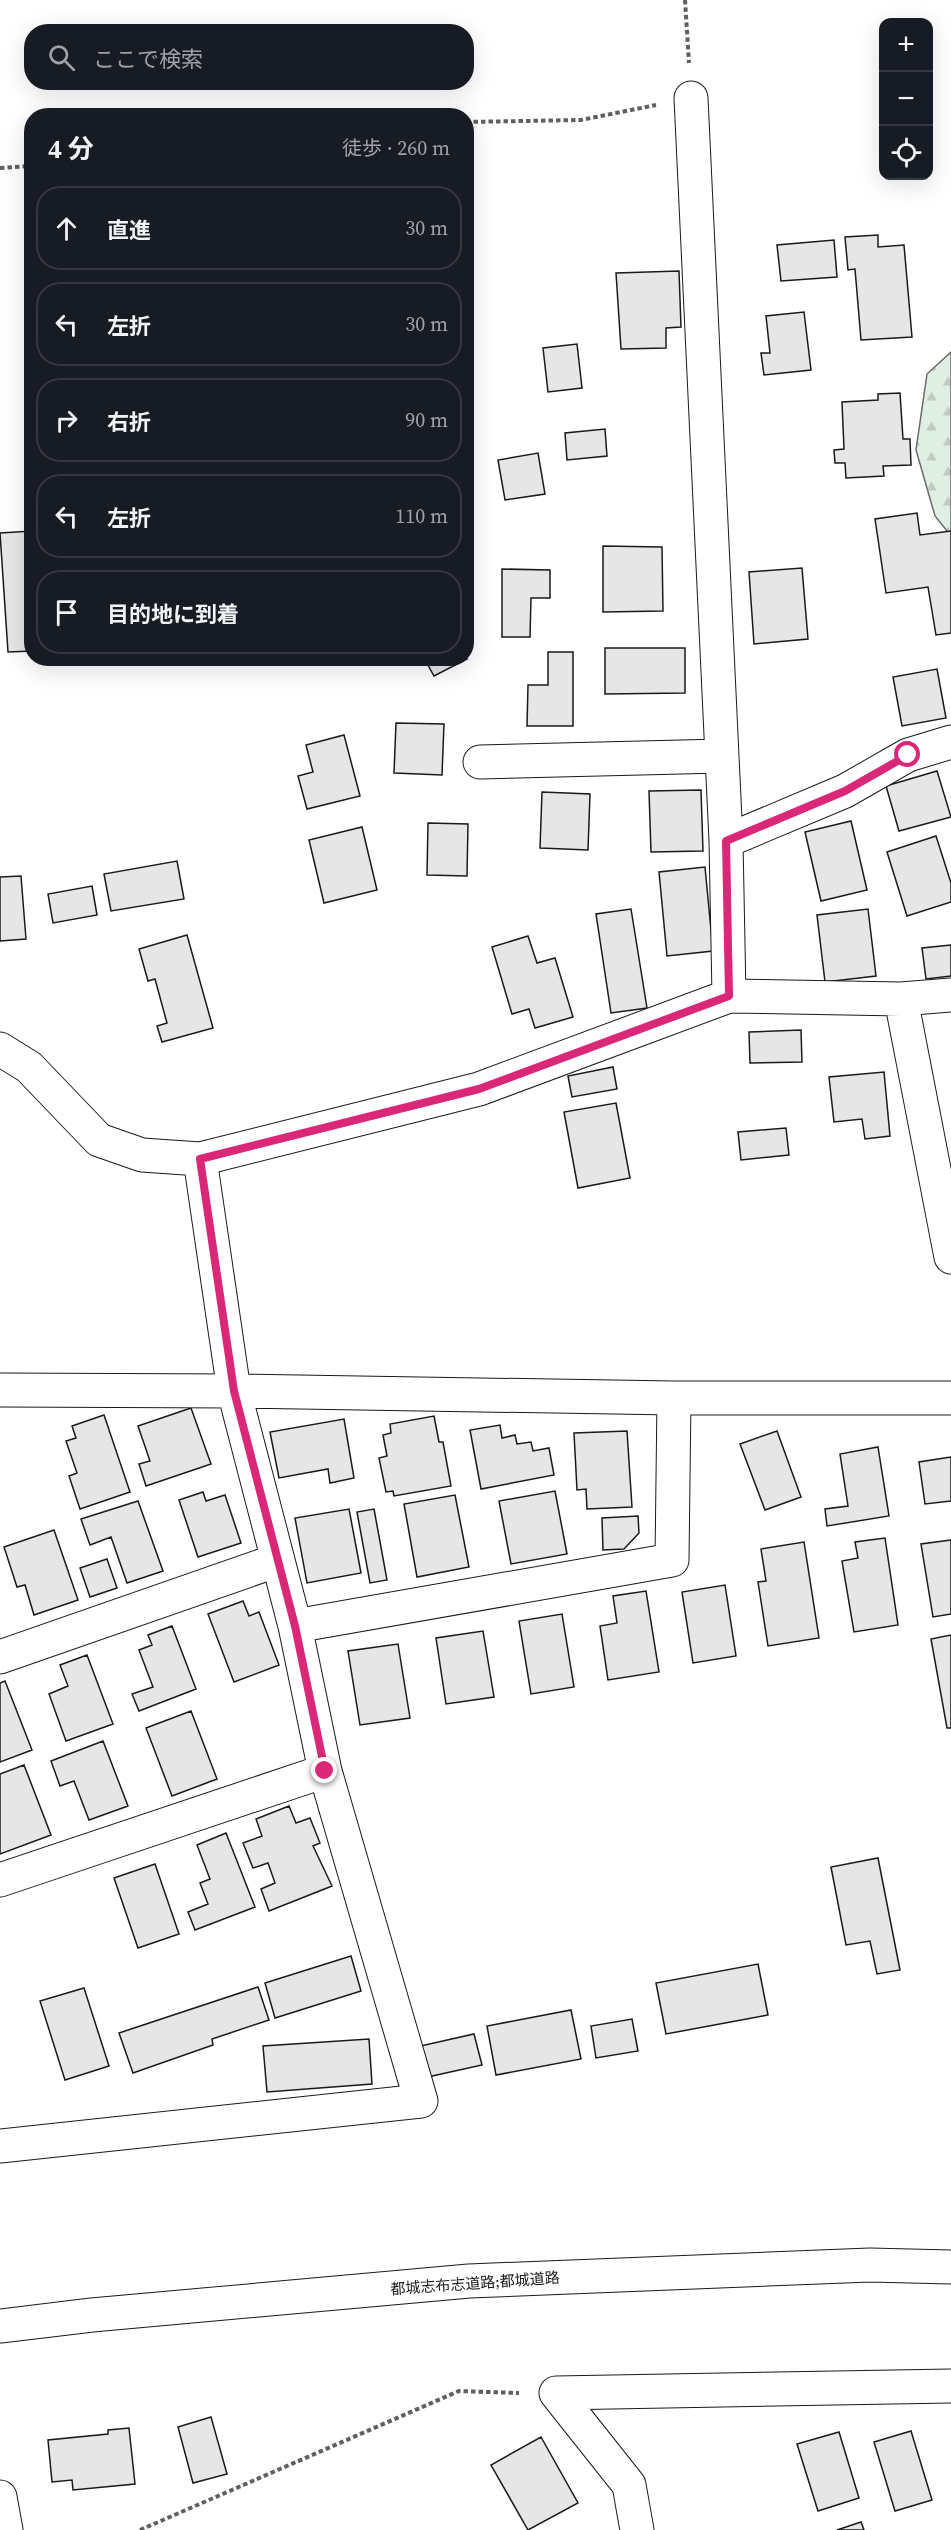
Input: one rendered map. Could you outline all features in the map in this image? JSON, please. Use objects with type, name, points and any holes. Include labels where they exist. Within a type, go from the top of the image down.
[{"type":"main road","points":[[691,98],[726,841],[729,996]]},
{"type":"main road","points":[[726,841],[845,791],[908,755],[951,742]]},
{"type":"main road","points":[[480,762],[722,756]]},
{"type":"main road","points":[[0,1049],[28,1067],[99,1140],[142,1155],[200,1159],[479,1089],[729,996],[901,999],[951,995]]},
{"type":"main road","points":[[901,999],[951,1257]]},
{"type":"main road","points":[[0,2146],[421,2101],[325,1771],[295,1626],[234,1391],[200,1159]]},
{"type":"main road","points":[[0,1390],[674,1398],[951,1398]]},
{"type":"main road","points":[[295,1626],[672,1560],[674,1398]]},
{"type":"main road","points":[[0,1657],[278,1560]]},
{"type":"main road","points":[[0,1880],[325,1771]]},
{"type":"main road","name":"都城志布志道路;都城道路","points":[[0,2326],[93,2315],[469,2281],[870,2265],[951,2266]]},
{"type":"main road","points":[[556,2393],[951,2386]]},
{"type":"main road","points":[[556,2393],[629,2485],[637,2530]]},
{"type":"main road","points":[[0,2497],[6,2530],[0,2530]]},
{"type":"path","points":[[474,122],[581,120],[691,98],[686,0]]},
{"type":"path","points":[[0,168],[24,166]]},
{"type":"path","points":[[140,2530],[459,2391],[556,2393]]},
{"type":"green space","points":[[951,352],[951,536],[935,516],[916,450],[927,374]]},
{"type":"building","points":[[878,235],[878,247],[904,245],[912,337],[861,340],[855,269],[848,270],[845,237]]},
{"type":"building","points":[[834,240],[837,277],[781,281],[777,245]]},
{"type":"building","points":[[679,271],[681,327],[666,328],[666,348],[621,349],[616,273]]},
{"type":"building","points":[[804,312],[811,370],[764,375],[761,353],[770,353],[766,316]]},
{"type":"building","points":[[577,344],[582,388],[548,392],[543,348]]},
{"type":"building","points":[[900,393],[903,439],[910,439],[911,465],[883,466],[884,476],[846,478],[845,463],[835,463],[834,450],[844,449],[842,402],[878,400],[878,394]]},
{"type":"building","points":[[605,429],[607,456],[567,460],[565,433]]},
{"type":"building","points":[[538,453],[545,494],[505,500],[498,460]]},
{"type":"building","points":[[917,513],[920,535],[951,531],[951,633],[936,635],[928,587],[886,593],[875,519]]},
{"type":"building","points":[[24,532],[24,651],[8,652],[0,533]]},
{"type":"building","points":[[603,546],[662,547],[663,611],[603,612]]},
{"type":"building","points":[[802,568],[808,639],[754,644],[749,572]]},
{"type":"building","points":[[502,569],[550,570],[550,598],[531,598],[530,637],[502,637]]},
{"type":"building","points":[[605,648],[685,648],[685,693],[605,694]]},
{"type":"building","points":[[548,652],[573,652],[573,726],[527,726],[528,685],[548,685]]},
{"type":"building","points":[[428,666],[453,666],[434,676]]},
{"type":"building","points":[[937,669],[946,718],[902,726],[893,677]]},
{"type":"building","points":[[396,723],[444,724],[442,775],[394,773]]},
{"type":"building","points":[[344,735],[360,796],[307,809],[298,776],[313,772],[306,745]]},
{"type":"building","points":[[937,771],[951,817],[899,831],[886,786]]},
{"type":"building","points":[[701,790],[703,851],[651,852],[649,791]]},
{"type":"building","points":[[542,792],[590,794],[588,850],[540,848]]},
{"type":"building","points":[[851,821],[867,890],[821,901],[805,832]]},
{"type":"building","points":[[428,823],[468,824],[467,876],[427,875]]},
{"type":"building","points":[[362,827],[377,890],[324,903],[309,840]]},
{"type":"building","points":[[936,836],[951,883],[951,902],[907,916],[887,852]]},
{"type":"building","points":[[177,861],[184,899],[111,911],[104,874]]},
{"type":"building","points":[[705,867],[713,951],[667,956],[659,872]]},
{"type":"building","points":[[21,876],[26,939],[0,941],[0,877]]},
{"type":"building","points":[[92,886],[97,915],[53,923],[48,894]]},
{"type":"building","points":[[631,909],[647,1008],[611,1013],[596,914]]},
{"type":"building","points":[[868,909],[876,976],[825,982],[817,915]]},
{"type":"building","points":[[187,935],[213,1028],[162,1042],[157,1026],[167,1023],[155,979],[148,981],[139,949]]},
{"type":"building","points":[[528,936],[537,963],[555,958],[573,1017],[535,1028],[529,1009],[512,1014],[492,947]]},
{"type":"building","points":[[951,945],[951,976],[926,979],[922,948]]},
{"type":"building","points":[[801,1030],[802,1062],[750,1063],[749,1032]]},
{"type":"building","points":[[613,1067],[617,1089],[572,1097],[568,1076]]},
{"type":"building","points":[[884,1072],[890,1136],[865,1139],[862,1119],[834,1122],[829,1077]]},
{"type":"building","points":[[616,1103],[630,1178],[578,1188],[564,1112]]},
{"type":"building","points":[[786,1128],[789,1155],[741,1160],[738,1132]]},
{"type":"building","points":[[191,1408],[211,1464],[146,1486],[139,1464],[150,1461],[138,1426]]},
{"type":"building","points":[[104,1415],[130,1492],[80,1509],[69,1476],[77,1473],[66,1441],[76,1438],[72,1426]]},
{"type":"building","points":[[434,1416],[439,1442],[443,1442],[451,1486],[394,1496],[393,1491],[386,1492],[379,1458],[387,1456],[383,1435],[391,1433],[390,1424]]},
{"type":"building","points":[[344,1419],[354,1478],[330,1483],[328,1469],[279,1478],[270,1432]]},
{"type":"building","points":[[500,1425],[502,1438],[515,1435],[517,1444],[531,1442],[533,1451],[549,1448],[554,1475],[481,1489],[470,1430]]},
{"type":"building","points":[[627,1431],[632,1507],[587,1509],[586,1489],[577,1490],[574,1433]]},
{"type":"building","points":[[777,1431],[801,1497],[765,1510],[740,1444]]},
{"type":"building","points":[[878,1447],[889,1516],[827,1526],[825,1509],[848,1506],[840,1454]]},
{"type":"building","points":[[951,1457],[951,1501],[925,1504],[919,1462]]},
{"type":"building","points":[[555,1491],[567,1554],[511,1564],[499,1501]]},
{"type":"building","points":[[203,1492],[206,1501],[225,1495],[241,1543],[198,1557],[179,1500]]},
{"type":"building","points":[[455,1495],[469,1567],[417,1577],[404,1504]]},
{"type":"building","points":[[138,1501],[163,1571],[127,1583],[111,1537],[90,1545],[81,1519]]},
{"type":"building","points":[[349,1509],[361,1573],[307,1583],[295,1518]]},
{"type":"building","points":[[374,1509],[387,1580],[370,1583],[357,1512]]},
{"type":"building","points":[[638,1516],[639,1533],[624,1549],[603,1550],[602,1518]]},
{"type":"building","points":[[54,1530],[78,1600],[34,1615],[25,1585],[17,1587],[4,1547]]},
{"type":"building","points":[[885,1538],[898,1625],[854,1632],[842,1561],[858,1558],[855,1542]]},
{"type":"building","points":[[951,1540],[951,1614],[933,1617],[921,1544]]},
{"type":"building","points":[[804,1542],[819,1638],[768,1646],[758,1582],[766,1581],[761,1549]]},
{"type":"building","points":[[107,1559],[117,1588],[90,1597],[80,1568]]},
{"type":"building","points":[[725,1585],[736,1656],[693,1663],[682,1592]]},
{"type":"building","points":[[646,1591],[659,1672],[608,1680],[600,1626],[617,1623],[613,1596]]},
{"type":"building","points":[[243,1601],[249,1616],[259,1612],[279,1665],[234,1682],[208,1614]]},
{"type":"building","points":[[562,1614],[574,1687],[531,1694],[519,1621]]},
{"type":"building","points":[[172,1626],[196,1689],[139,1711],[132,1694],[153,1687],[139,1650],[152,1645],[148,1635]]},
{"type":"building","points":[[483,1631],[494,1697],[446,1704],[436,1638]]},
{"type":"building","points":[[951,1635],[951,1728],[947,1728],[931,1639]]},
{"type":"building","points":[[398,1644],[410,1718],[360,1725],[348,1651]]},
{"type":"building","points":[[87,1655],[113,1724],[66,1741],[49,1694],[68,1686],[60,1665]]},
{"type":"building","points":[[5,1681],[32,1750],[0,1762],[0,1683]]},
{"type":"building","points":[[191,1711],[217,1779],[172,1796],[146,1728]]},
{"type":"building","points":[[103,1741],[128,1806],[89,1820],[74,1781],[60,1786],[51,1761]]},
{"type":"building","points":[[24,1765],[51,1835],[0,1854],[0,1774]]},
{"type":"building","points":[[289,1806],[296,1823],[310,1818],[320,1843],[313,1846],[332,1886],[269,1911],[261,1889],[275,1883],[268,1863],[253,1868],[243,1843],[262,1836],[256,1819]]},
{"type":"building","points":[[226,1833],[255,1907],[195,1930],[188,1912],[208,1904],[200,1883],[210,1879],[197,1845]]},
{"type":"building","points":[[878,1858],[900,1970],[877,1974],[870,1941],[846,1945],[831,1867]]},
{"type":"building","points":[[155,1864],[179,1934],[138,1948],[114,1878]]},
{"type":"building","points":[[351,1956],[361,1991],[275,2018],[265,1983]]},
{"type":"building","points":[[758,1964],[768,2015],[666,2034],[656,1983]]},
{"type":"building","points":[[258,1987],[269,2020],[212,2039],[213,2045],[133,2073],[119,2033]]},
{"type":"building","points":[[84,1988],[109,2066],[65,2080],[40,2001]]},
{"type":"building","points":[[571,2010],[581,2059],[496,2075],[487,2026]]},
{"type":"building","points":[[632,2019],[638,2051],[596,2058],[591,2026]]},
{"type":"building","points":[[474,2034],[482,2065],[423,2078],[416,2047]]},
{"type":"building","points":[[369,2039],[372,2084],[267,2092],[263,2046]]},
{"type":"building","points":[[211,2417],[227,2474],[193,2483],[178,2427]]},
{"type":"building","points":[[129,2428],[135,2484],[73,2490],[72,2480],[52,2482],[48,2440],[108,2434],[108,2430]]},
{"type":"building","points":[[911,2431],[932,2500],[895,2511],[874,2442]]},
{"type":"building","points":[[839,2432],[859,2498],[818,2511],[797,2444]]},
{"type":"building","points":[[541,2437],[578,2503],[528,2530],[491,2465]]},
{"type":"building","points":[[861,2522],[864,2530],[837,2530]]},
{"type":"route","points":[[325,1771],[295,1626],[234,1391],[200,1159],[479,1089],[729,996],[726,841],[845,791],[908,755]]}]
